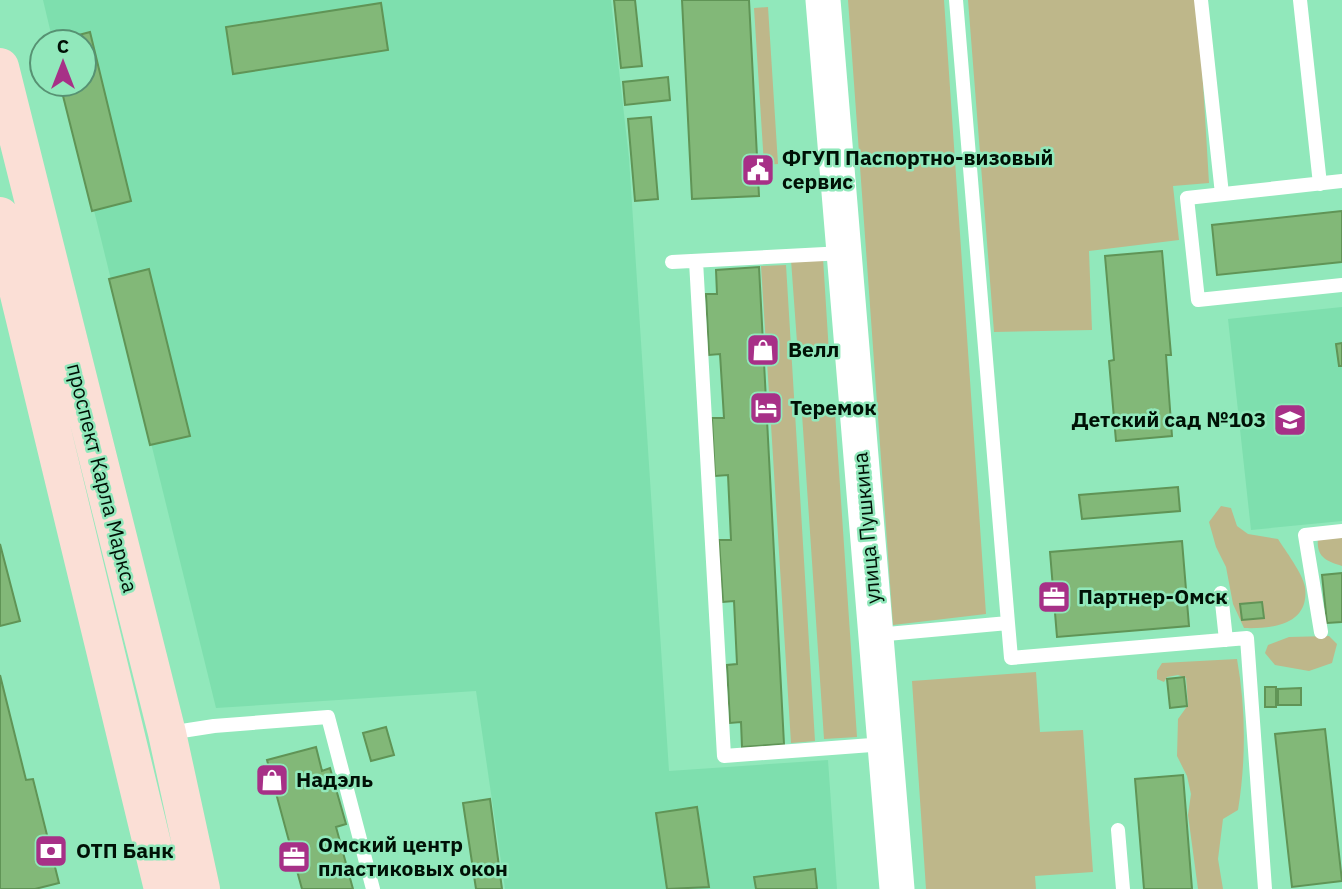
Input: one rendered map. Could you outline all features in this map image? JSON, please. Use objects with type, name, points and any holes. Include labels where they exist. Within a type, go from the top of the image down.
[{"type":"main road","name":"проспект Карла Маркса","points":[[0,67],[29,289],[156,887]]},
{"type":"main road","name":"проспект Карла Маркса","points":[[0,215],[29,289],[167,733],[199,883]]},
{"type":"main road","points":[[156,887],[199,883]]},
{"type":"street","name":"улица Пушкина","points":[[823,0],[897,889]]},
{"type":"lane","points":[[956,0],[1011,658],[1247,638],[1265,889]]},
{"type":"lane","points":[[1201,0],[1222,194]]},
{"type":"lane","points":[[1300,0],[1320,184]]},
{"type":"lane","points":[[1342,181],[1187,198],[1198,300],[1342,285]]},
{"type":"lane","points":[[672,262],[844,253]]},
{"type":"lane","points":[[696,261],[724,756],[885,744]]},
{"type":"lane","points":[[1321,632],[1305,535],[1342,531]]},
{"type":"lane","points":[[1222,593],[1226,640]]},
{"type":"lane","points":[[876,635],[1008,623]]},
{"type":"lane","points":[[167,733],[214,726],[328,717],[373,889]]},
{"type":"lane","points":[[1118,830],[1123,889]]},
{"type":"shaded area","points":[[43,0],[611,0],[629,158],[669,771],[828,760],[837,889],[505,889],[476,691],[216,708],[66,98],[98,98],[98,28],[50,28]]},
{"type":"shaded area","points":[[848,0],[944,0],[986,614],[893,625]]},
{"type":"shaded area","points":[[968,0],[1198,0],[1209,183],[1173,186],[1179,240],[1089,251],[1092,330],[994,332]]},
{"type":"shaded area","points":[[768,7],[778,164],[764,165],[754,8]]},
{"type":"shaded area","points":[[823,258],[829,353],[798,356],[791,260]]},
{"type":"shaded area","points":[[786,265],[815,741],[791,743],[761,266]]},
{"type":"shaded area","name":"Детский сад №103","points":[[1342,307],[1342,521],[1251,530],[1228,319]]},
{"type":"shaded area","points":[[835,412],[857,737],[824,739],[802,414]]},
{"type":"shaded area","points":[[1221,506],[1231,508],[1237,526],[1248,534],[1278,539],[1297,569],[1304,582],[1305,600],[1302,610],[1287,622],[1244,628],[1233,604],[1226,567],[1216,547],[1209,522]]},
{"type":"shaded area","points":[[1342,524],[1342,566],[1320,554],[1318,538]]},
{"type":"shaded area","points":[[1329,636],[1337,644],[1332,663],[1309,671],[1275,665],[1265,653],[1268,645],[1289,637]]},
{"type":"shaded area","points":[[1237,659],[1244,735],[1238,810],[1223,819],[1218,859],[1223,889],[1198,889],[1188,815],[1191,794],[1187,776],[1177,756],[1178,719],[1188,705],[1186,678],[1178,675],[1167,677],[1164,682],[1157,679],[1157,671],[1162,663]]},
{"type":"shaded area","points":[[1036,672],[1040,732],[1083,730],[1093,872],[1035,876],[1036,889],[926,889],[912,681]]},
{"type":"building","points":[[614,0],[635,0],[642,66],[621,68]]},
{"type":"building","points":[[682,0],[749,0],[759,196],[692,199]]},
{"type":"building","points":[[381,3],[388,50],[233,74],[226,27]]},
{"type":"building","points":[[98,65],[131,201],[92,211],[64,98],[98,98]]},
{"type":"building","points":[[668,77],[670,100],[625,105],[623,82]]},
{"type":"building","points":[[651,117],[658,199],[635,201],[628,119]]},
{"type":"building","points":[[1342,211],[1342,262],[1217,275],[1212,225]]},
{"type":"building","points":[[1162,251],[1171,355],[1166,355],[1172,436],[1116,441],[1109,361],[1114,360],[1105,256]]},
{"type":"building","points":[[759,267],[784,744],[742,747],[741,722],[730,723],[727,665],[737,664],[734,601],[723,602],[719,540],[731,540],[728,475],[715,476],[712,418],[724,418],[720,354],[709,355],[706,294],[717,294],[716,270]]},
{"type":"building","points":[[149,269],[190,436],[150,445],[109,279]]},
{"type":"building","points":[[1342,343],[1342,366],[1339,366],[1336,344]]},
{"type":"building","points":[[1178,487],[1180,511],[1082,519],[1079,495]]},
{"type":"building","points":[[1182,541],[1189,626],[1057,637],[1050,552]]},
{"type":"building","points":[[0,544],[20,621],[0,626]]},
{"type":"building","points":[[1342,573],[1342,622],[1327,623],[1322,575]]},
{"type":"building","points":[[1262,602],[1264,618],[1242,620],[1240,604]]},
{"type":"building","points":[[0,675],[26,780],[33,779],[59,883],[35,889],[0,889]]},
{"type":"building","points":[[1184,677],[1187,706],[1170,708],[1167,679]]},
{"type":"building","points":[[1265,687],[1276,687],[1276,707],[1265,707]]},
{"type":"building","points":[[1301,688],[1301,705],[1278,705],[1278,689]]},
{"type":"building","points":[[386,727],[394,755],[371,761],[363,733]]},
{"type":"building","points":[[1325,729],[1342,881],[1292,887],[1275,734]]},
{"type":"building","points":[[316,747],[322,771],[330,768],[346,824],[336,827],[353,889],[302,889],[267,760]]},
{"type":"building","points":[[1183,775],[1192,889],[1144,889],[1135,779]]},
{"type":"building","points":[[490,799],[502,889],[476,889],[463,803]]},
{"type":"building","points":[[697,807],[709,887],[667,889],[656,813]]},
{"type":"building","points":[[815,869],[817,889],[756,889],[754,877]]},
{"type":"place","name":"ФГУП Паспортно-визовый сервис","points":[[758,170]]},
{"type":"place","name":"Велл","points":[[763,350]]},
{"type":"place","name":"Теремок","points":[[766,408]]},
{"type":"place","name":"Детский сад №103","points":[[1290,420]]},
{"type":"place","name":"Партнер-Омск","points":[[1054,597]]},
{"type":"place","name":"Надэль","points":[[272,780]]},
{"type":"place","name":"ОТП Банк","points":[[51,851]]},
{"type":"place","name":"Омский центр пластиковых окон","points":[[294,857]]}]
